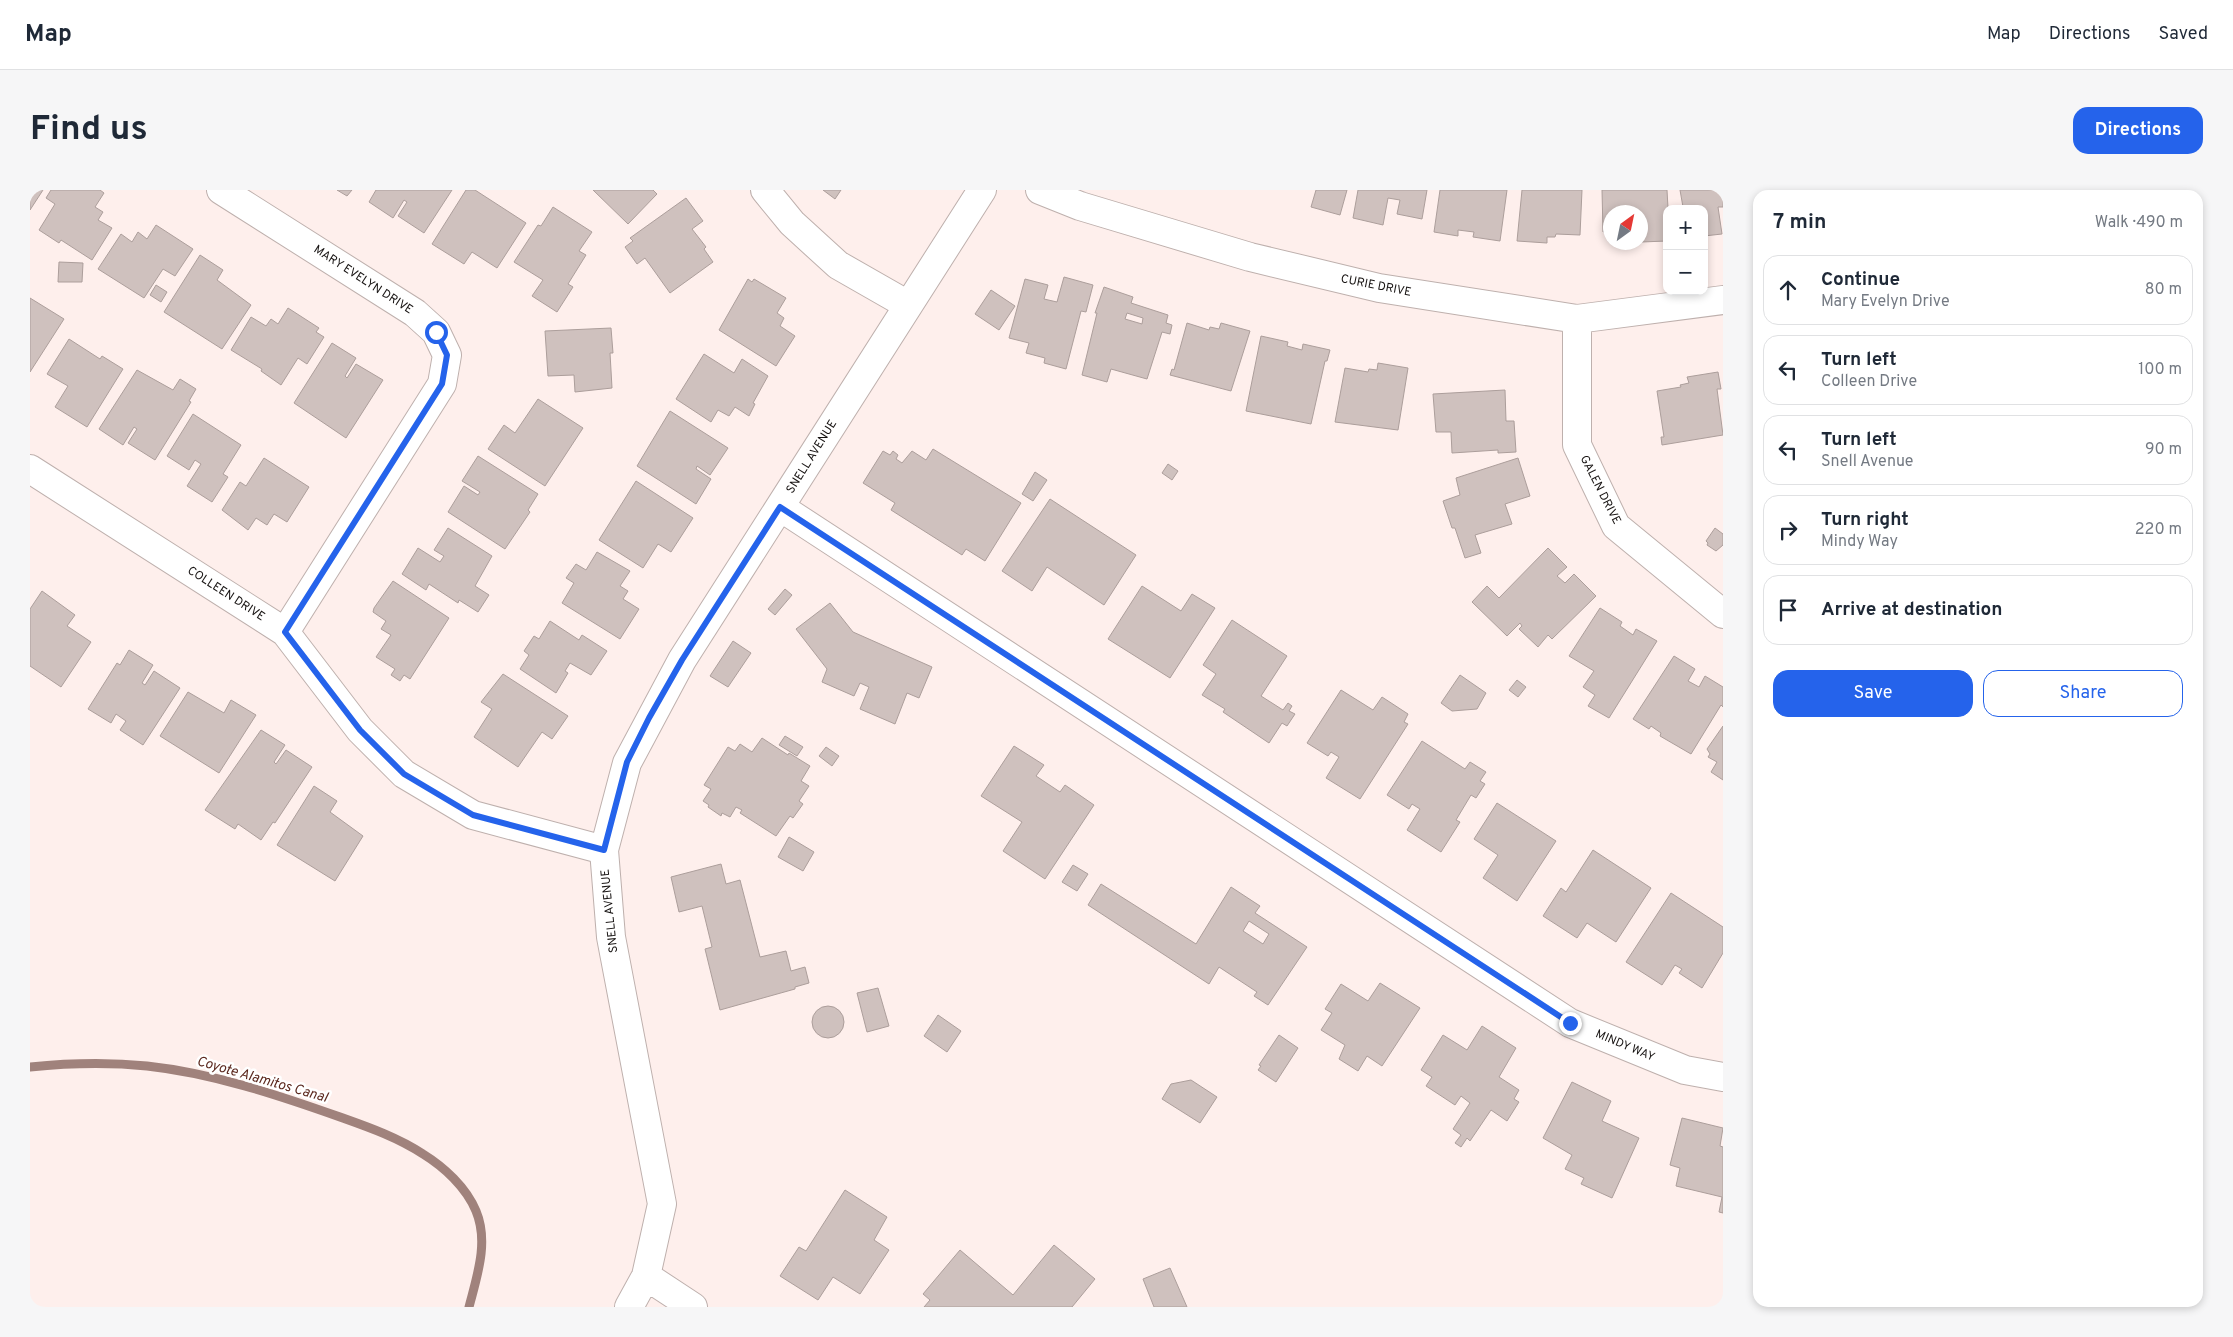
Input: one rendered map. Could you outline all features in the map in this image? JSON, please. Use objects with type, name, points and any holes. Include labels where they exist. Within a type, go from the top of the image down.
[{"type":"street","name":"MARY EVELYN DRIVE","points":[[221,190],[415,313],[436,332],[447,355],[442,384],[285,632]]},
{"type":"street","points":[[766,190],[792,223],[838,265],[908,305]]},
{"type":"street","name":"SNELL AVENUE","points":[[629,1307],[646,1276],[662,1204],[611,937],[604,850],[627,762],[649,718],[682,660],[982,190]]},
{"type":"street","name":"CURIE DRIVE","points":[[1040,190],[1080,206],[1241,254],[1378,288],[1577,318],[1723,300]]},
{"type":"street","name":"GALEN DRIVE","points":[[1577,318],[1577,445],[1616,526],[1723,614]]},
{"type":"street","name":"COLLEEN DRIVE","points":[[30,469],[285,632],[360,730],[404,774],[473,815],[604,850]]},
{"type":"street","name":"MINDY WAY","points":[[780,507],[1570,1023],[1685,1070],[1723,1077]]},
{"type":"street","points":[[646,1276],[693,1307]]},
{"type":"building","points":[[30,190],[43,190],[30,210]]},
{"type":"building","points":[[51,190],[100,190],[104,193],[95,207],[103,212],[98,220],[112,228],[92,260],[61,240],[59,243],[39,230],[55,204],[46,198]]},
{"type":"building","points":[[337,190],[352,190],[347,196]]},
{"type":"building","points":[[376,190],[452,190],[424,233],[398,216],[407,202],[404,200],[393,218],[369,202]]},
{"type":"building","points":[[466,190],[475,190],[526,223],[497,268],[472,252],[464,264],[432,244]]},
{"type":"building","points":[[593,190],[653,190],[657,194],[628,224]]},
{"type":"building","points":[[823,190],[841,190],[835,199]]},
{"type":"building","points":[[1316,190],[1347,190],[1340,215],[1311,207]]},
{"type":"building","points":[[1358,190],[1427,190],[1422,219],[1397,214],[1400,200],[1388,198],[1383,225],[1353,218]]},
{"type":"building","points":[[1440,190],[1507,190],[1500,241],[1473,237],[1474,232],[1458,230],[1458,236],[1434,232]]},
{"type":"building","points":[[1522,190],[1582,190],[1580,235],[1556,234],[1555,237],[1547,237],[1547,243],[1517,241]]},
{"type":"building","points":[[1602,190],[1667,190],[1668,205],[1663,205],[1663,241],[1648,242],[1648,205],[1603,205],[1603,232]]},
{"type":"building","points":[[1680,190],[1723,190],[1723,207],[1718,207],[1722,234],[1708,236],[1708,205],[1683,205]]},
{"type":"building","points":[[686,198],[703,221],[692,229],[706,247],[704,249],[713,262],[670,293],[645,258],[637,264],[625,247],[633,241],[630,238]]},
{"type":"building","points":[[553,207],[592,232],[579,251],[586,255],[568,284],[573,287],[557,312],[532,296],[543,280],[514,262],[538,225],[541,226]]},
{"type":"building","points":[[156,225],[193,249],[175,276],[163,269],[144,298],[98,269],[121,234],[132,242],[138,232],[147,239]]},
{"type":"building","points":[[200,255],[223,270],[217,280],[251,305],[222,349],[164,312]]},
{"type":"building","points":[[59,262],[83,263],[82,282],[58,282]]},
{"type":"building","points":[[1064,277],[1093,285],[1086,312],[1081,311],[1066,369],[1044,363],[1045,358],[1026,353],[1029,343],[1009,338],[1025,279],[1048,285],[1044,299],[1057,302]]},
{"type":"building","points":[[748,279],[752,282],[754,279],[786,298],[777,313],[784,318],[780,326],[795,336],[776,366],[719,330]]},
{"type":"building","points":[[156,285],[167,292],[161,302],[150,295]]},
{"type":"building","points":[[1104,287],[1133,297],[1131,303],[1168,315],[1166,323],[1172,325],[1170,334],[1162,332],[1147,379],[1111,369],[1107,382],[1082,375],[1097,313],[1095,313]],"holes":[[[1127,313],[1143,318],[1142,324],[1125,319]]]},
{"type":"building","points":[[991,290],[1015,306],[999,330],[975,314]]},
{"type":"building","points":[[30,298],[64,319],[30,372]]},
{"type":"building","points":[[288,308],[319,328],[316,332],[324,337],[307,364],[298,358],[281,385],[261,371],[262,369],[231,350],[251,317],[266,326],[271,319],[278,324]]},
{"type":"building","points":[[1187,323],[1209,330],[1210,327],[1219,329],[1221,323],[1250,331],[1231,391],[1170,375],[1172,369],[1174,370]]},
{"type":"building","points":[[611,328],[613,353],[610,353],[612,388],[575,392],[574,375],[548,376],[545,331]]},
{"type":"building","points":[[1261,336],[1288,342],[1287,346],[1302,350],[1303,344],[1330,350],[1327,361],[1325,361],[1311,424],[1246,411]]},
{"type":"building","points":[[69,339],[100,359],[102,356],[123,369],[87,427],[55,407],[68,386],[47,374]]},
{"type":"building","points":[[332,343],[356,358],[345,376],[347,378],[356,364],[383,380],[346,438],[294,403]]},
{"type":"building","points":[[704,354],[734,373],[742,359],[768,376],[753,403],[755,404],[749,416],[735,407],[729,416],[718,410],[711,422],[676,399]]},
{"type":"building","points":[[1378,363],[1408,368],[1398,430],[1335,422],[1345,368],[1368,372],[1369,369],[1377,370]]},
{"type":"building","points":[[137,370],[173,390],[180,379],[196,389],[189,401],[191,402],[155,460],[128,443],[137,429],[134,427],[123,445],[99,429]]},
{"type":"building","points":[[1718,372],[1721,389],[1717,389],[1723,435],[1662,445],[1661,437],[1664,437],[1657,391],[1681,387],[1680,385],[1689,383],[1687,377]]},
{"type":"building","points":[[1505,390],[1506,421],[1514,421],[1516,452],[1498,453],[1498,450],[1452,453],[1451,432],[1436,432],[1433,394]]},
{"type":"building","points":[[538,399],[583,428],[545,486],[488,449],[504,425],[515,433]]},
{"type":"building","points":[[670,411],[728,448],[710,475],[697,466],[696,469],[711,479],[696,504],[637,466]]},
{"type":"building","points":[[193,414],[241,445],[223,474],[228,477],[212,502],[187,486],[201,464],[195,460],[189,470],[167,456]]},
{"type":"building","points":[[933,449],[1021,503],[985,561],[966,549],[962,555],[891,510],[895,503],[863,483],[883,451],[890,455],[893,451],[898,455],[896,459],[902,463],[912,451],[926,460]]},
{"type":"building","points":[[478,456],[538,494],[528,510],[530,512],[505,549],[448,512],[464,486],[478,495],[480,492],[462,481]]},
{"type":"building","points":[[264,458],[309,487],[287,522],[274,514],[267,525],[256,518],[248,530],[222,510],[240,482],[246,486]]},
{"type":"building","points":[[1518,458],[1530,496],[1505,504],[1512,524],[1475,535],[1481,553],[1465,558],[1443,501],[1460,495],[1456,478]]},
{"type":"building","points":[[1168,464],[1178,471],[1172,480],[1162,473]]},
{"type":"building","points":[[1035,472],[1047,480],[1033,501],[1022,494]]},
{"type":"building","points":[[636,481],[693,518],[671,552],[658,544],[643,568],[599,540]]},
{"type":"building","points":[[1050,499],[1136,555],[1104,605],[1047,567],[1032,591],[1002,571]]},
{"type":"building","points":[[448,528],[492,556],[475,586],[489,595],[478,612],[459,600],[458,603],[429,584],[426,590],[402,574],[418,548],[440,562],[444,556],[434,550]]},
{"type":"building","points":[[1715,528],[1723,534],[1723,545],[1716,551],[1707,545],[1706,541]]},
{"type":"building","points":[[1548,548],[1567,567],[1557,576],[1565,583],[1574,574],[1596,596],[1552,639],[1548,635],[1538,647],[1519,629],[1522,626],[1520,623],[1507,636],[1472,602],[1487,586],[1499,598]]},
{"type":"building","points":[[597,552],[630,571],[620,586],[628,591],[623,599],[639,609],[620,639],[562,603],[574,583],[566,578],[576,564],[586,570]]},
{"type":"building","points":[[393,581],[449,618],[410,679],[404,675],[400,681],[391,675],[395,669],[376,657],[391,635],[381,629],[386,621],[373,612]]},
{"type":"building","points":[[1142,586],[1181,611],[1192,594],[1215,608],[1170,678],[1108,639]]},
{"type":"building","points":[[785,589],[792,595],[775,615],[768,609]]},
{"type":"building","points":[[42,591],[75,615],[67,626],[91,642],[61,687],[30,666],[30,609]]},
{"type":"building","points":[[830,603],[853,632],[932,667],[919,698],[907,693],[895,724],[860,709],[869,687],[860,683],[854,696],[822,682],[827,669],[796,629]]},
{"type":"building","points":[[1600,608],[1622,622],[1620,626],[1633,635],[1636,629],[1657,641],[1609,718],[1588,706],[1595,695],[1583,687],[1594,671],[1569,656]]},
{"type":"building","points":[[1232,620],[1287,656],[1261,696],[1283,710],[1288,703],[1292,706],[1289,711],[1295,714],[1287,726],[1282,723],[1269,743],[1223,712],[1225,709],[1202,695],[1216,674],[1203,665]]},
{"type":"building","points":[[550,621],[579,640],[582,635],[607,651],[591,675],[570,663],[565,671],[568,673],[556,693],[520,669],[529,655],[524,651],[534,636],[539,639]]},
{"type":"building","points":[[733,641],[751,653],[728,687],[710,676]]},
{"type":"building","points":[[129,650],[153,665],[142,683],[145,685],[154,671],[180,688],[143,745],[120,730],[126,721],[116,714],[111,723],[88,709],[117,663],[120,665]]},
{"type":"building","points":[[1674,656],[1695,669],[1688,681],[1699,687],[1705,676],[1723,687],[1723,707],[1721,705],[1691,754],[1660,736],[1661,733],[1651,726],[1649,729],[1633,719]]},
{"type":"building","points":[[503,674],[568,716],[552,739],[542,732],[518,767],[474,737],[492,709],[481,702]]},
{"type":"building","points":[[1460,675],[1486,693],[1477,709],[1452,711],[1441,703]]},
{"type":"building","points":[[1517,680],[1526,687],[1518,697],[1509,690]]},
{"type":"building","points":[[1341,690],[1373,710],[1382,697],[1408,714],[1404,722],[1408,724],[1360,799],[1326,778],[1339,757],[1331,752],[1328,756],[1307,743]]},
{"type":"building","points":[[188,692],[224,713],[231,700],[256,715],[219,773],[160,736]]},
{"type":"building","points":[[1723,726],[1723,780],[1711,772],[1717,762],[1708,757],[1710,754],[1707,749]]},
{"type":"building","points":[[261,730],[285,745],[274,762],[276,764],[286,750],[312,767],[275,823],[273,822],[261,840],[238,824],[235,829],[205,810]]},
{"type":"building","points":[[785,736],[803,747],[797,756],[779,745]]},
{"type":"building","points":[[762,738],[788,755],[789,753],[810,766],[801,781],[809,786],[799,801],[803,804],[793,818],[790,816],[776,836],[740,813],[742,810],[736,807],[730,817],[722,813],[721,816],[703,801],[711,789],[704,785],[728,747],[735,751],[740,744],[752,752]]},
{"type":"building","points":[[1422,741],[1465,769],[1470,762],[1486,772],[1480,781],[1485,784],[1476,798],[1471,795],[1456,820],[1460,822],[1441,852],[1407,830],[1420,809],[1412,804],[1409,809],[1387,795]]},
{"type":"building","points":[[1014,746],[1044,765],[1036,776],[1060,792],[1065,785],[1094,805],[1045,879],[1003,851],[1022,822],[981,796]]},
{"type":"building","points":[[826,747],[839,756],[832,766],[819,756]]},
{"type":"building","points":[[314,786],[337,801],[330,812],[363,836],[335,881],[277,845]]},
{"type":"building","points":[[1497,803],[1556,841],[1517,901],[1483,878],[1498,855],[1474,839]]},
{"type":"building","points":[[789,837],[814,852],[803,871],[778,857]]},
{"type":"building","points":[[1593,850],[1651,888],[1616,942],[1587,923],[1577,938],[1543,916],[1561,888],[1566,892]]},
{"type":"building","points":[[721,864],[726,884],[740,880],[760,957],[786,951],[791,971],[805,967],[809,983],[795,987],[795,989],[720,1010],[705,949],[712,947],[702,906],[679,912],[671,877]]},
{"type":"building","points":[[1073,865],[1088,874],[1077,891],[1062,882]]},
{"type":"building","points":[[1101,884],[1196,944],[1231,887],[1260,906],[1255,913],[1307,947],[1268,1005],[1254,996],[1257,992],[1219,967],[1209,984],[1088,905]],"holes":[[[1249,921],[1269,934],[1263,944],[1243,931]]]},
{"type":"building","points":[[1671,893],[1723,927],[1723,953],[1702,988],[1679,973],[1682,969],[1675,965],[1662,985],[1626,962]]},
{"type":"building","points":[[1380,983],[1420,1008],[1382,1066],[1367,1056],[1358,1071],[1339,1059],[1345,1045],[1321,1030],[1332,1013],[1325,1009],[1341,984],[1368,1001]]},
{"type":"building","points":[[878,988],[889,1026],[867,1032],[857,993]]},
{"type":"building","points":[[828,1006],[834,1007],[839,1011],[843,1016],[843,1028],[839,1033],[834,1037],[828,1038],[822,1037],[817,1033],[813,1028],[812,1022],[813,1016],[817,1011],[822,1007]]},
{"type":"building","points":[[938,1015],[961,1031],[947,1052],[924,1036]]},
{"type":"building","points":[[1482,1026],[1516,1048],[1499,1077],[1519,1090],[1514,1099],[1519,1102],[1507,1121],[1491,1110],[1470,1141],[1467,1138],[1461,1147],[1455,1143],[1461,1135],[1453,1129],[1470,1103],[1461,1096],[1455,1105],[1426,1086],[1432,1077],[1421,1070],[1443,1035],[1467,1050]]},
{"type":"building","points":[[1279,1035],[1298,1048],[1276,1082],[1258,1070],[1261,1066],[1259,1065]]},
{"type":"building","points":[[1191,1080],[1217,1097],[1200,1123],[1162,1099],[1171,1084]]},
{"type":"building","points":[[1572,1082],[1611,1101],[1602,1121],[1639,1138],[1612,1198],[1581,1184],[1584,1178],[1565,1169],[1572,1155],[1543,1138]]},
{"type":"building","points":[[1682,1118],[1723,1128],[1720,1146],[1723,1147],[1723,1213],[1719,1212],[1722,1197],[1676,1186],[1680,1168],[1670,1165]]},
{"type":"building","points":[[845,1190],[887,1217],[874,1240],[889,1250],[860,1294],[833,1277],[818,1300],[780,1276],[799,1247],[806,1251]]},
{"type":"building","points":[[1054,1245],[1095,1279],[1072,1307],[924,1307],[930,1300],[923,1294],[960,1250],[1013,1295]]},
{"type":"building","points":[[1170,1268],[1187,1307],[1154,1307],[1143,1279]]},
{"type":"waterway","name":"Coyote Alamitos Canal","points":[[30,1067],[118,1064],[171,1069],[196,1074],[269,1093],[361,1125],[403,1142],[431,1159],[454,1178],[472,1202],[476,1211],[480,1223],[482,1247],[469,1307]]},
{"type":"route","points":[[436,332],[447,355],[442,384],[285,632],[360,730],[404,774],[473,815],[604,850],[627,762],[649,718],[682,660],[780,507],[1570,1023]]}]
